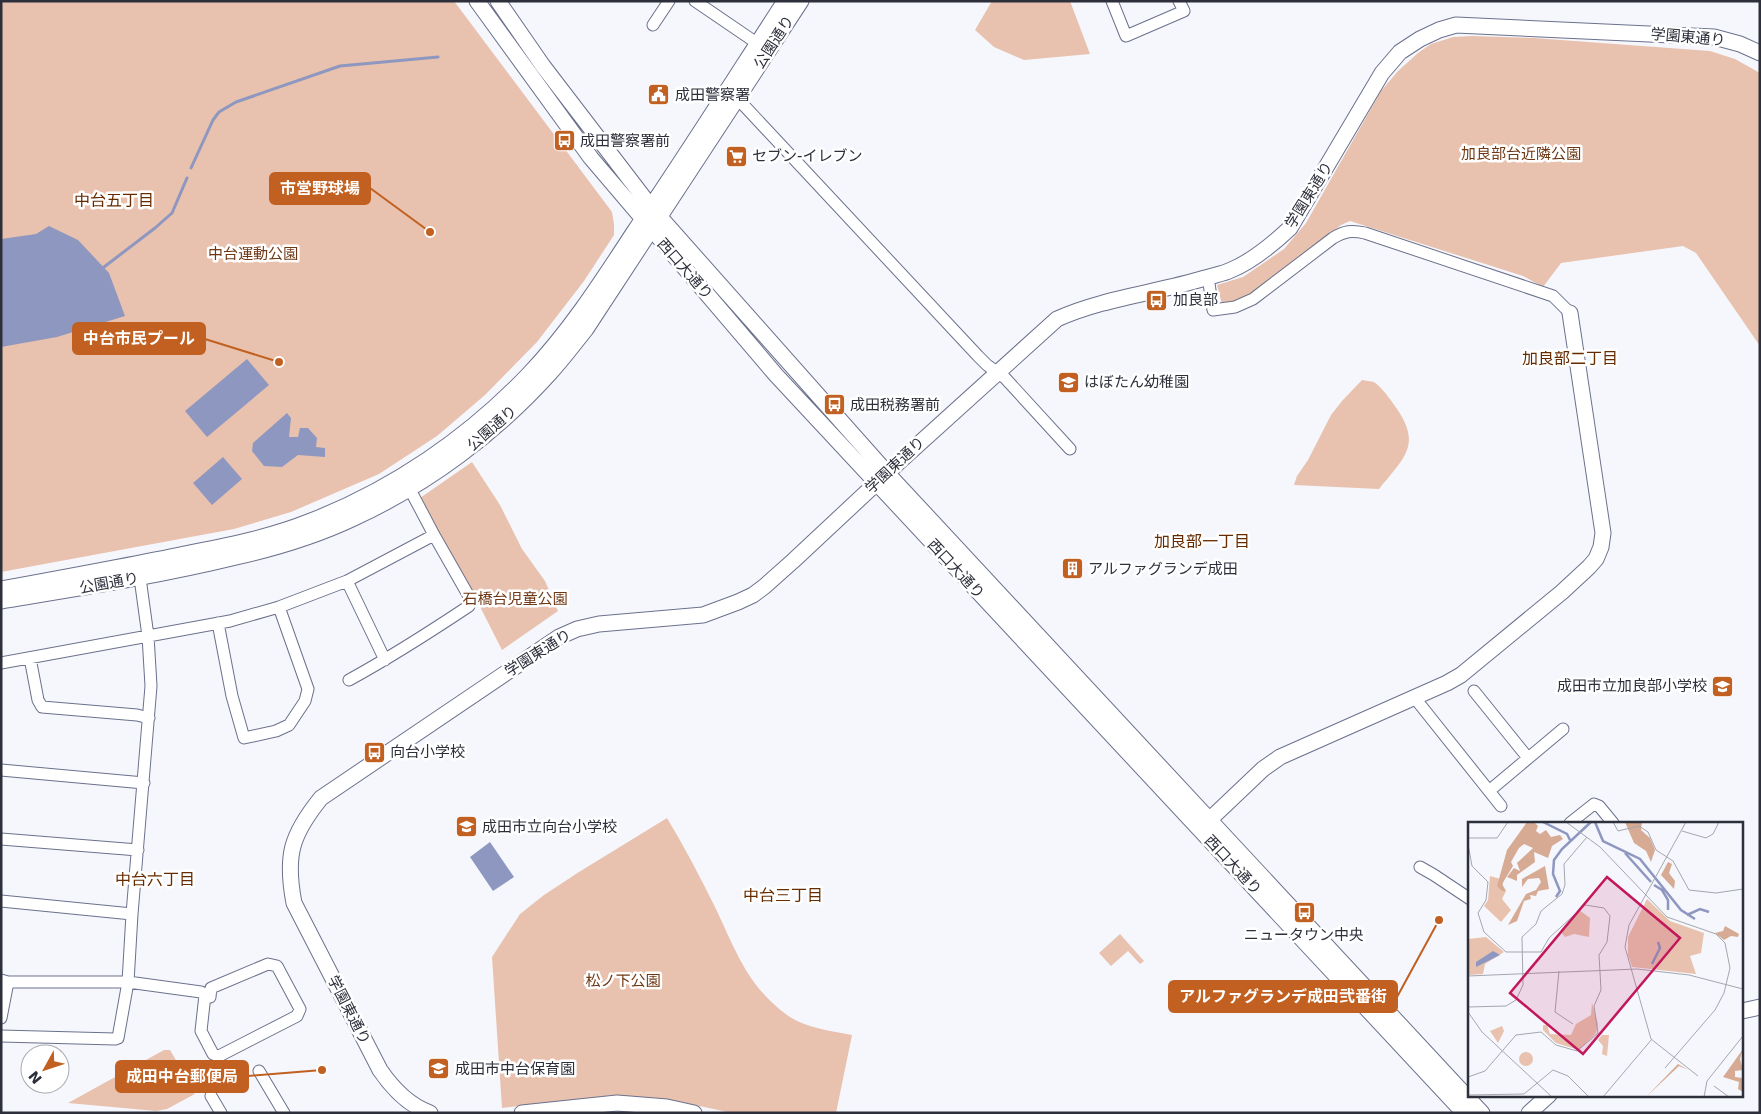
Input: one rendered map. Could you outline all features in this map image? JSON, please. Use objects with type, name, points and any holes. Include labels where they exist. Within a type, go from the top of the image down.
[{"type":"street","name":"西口大通り","points":[[477,1],[592,158],[651,218],[882,479],[1205,825],[1482,1113]]},
{"type":"street","points":[[498,1],[543,66],[594,134],[651,218]]},
{"type":"street","points":[[653,25],[669,1]]},
{"type":"street","points":[[695,1],[763,47]]},
{"type":"street","name":"公園通り","points":[[1,601],[140,578],[289,544],[354,518],[406,482],[473,426],[530,374],[588,303],[737,98],[785,1]]},
{"type":"street","name":"公園通り","points":[[651,218],[763,47],[801,1]]},
{"type":"street","points":[[1112,1],[1126,36],[1184,11],[1179,1]]},
{"type":"street","name":"学園東通り","points":[[430,1113],[394,1090],[380,1070],[294,902],[290,882],[292,845],[309,812],[321,798],[559,637],[577,629],[599,624],[703,614],[738,602],[753,594],[794,561],[1057,318],[1079,309],[1230,271],[1253,258],[1278,240],[1290,228],[1390,62],[1400,52],[1420,39],[1456,25],[1714,37],[1740,44],[1760,53]]},
{"type":"street","points":[[737,98],[978,356],[1005,378],[1070,450]]},
{"type":"street","points":[[1205,825],[1263,769],[1280,757],[1447,683],[1468,670],[1572,583],[1596,558],[1601,547],[1603,534],[1570,313],[1553,296],[1352,230],[1333,238],[1253,299],[1235,307],[1213,310],[1208,277]]},
{"type":"street","name":"公園通り","points":[[1,589],[250,541],[310,522],[368,496],[406,482]]},
{"type":"street","points":[[349,680],[385,660],[469,606],[471,600],[406,482]]},
{"type":"street","points":[[1,663],[218,623],[279,606],[346,581],[434,535]]},
{"type":"street","points":[[1,1036],[118,1038],[128,982],[151,686],[148,636],[140,578]]},
{"type":"street","points":[[346,581],[385,660]]},
{"type":"street","points":[[218,623],[232,696],[244,738],[276,731],[289,725],[305,700],[308,689],[279,606]]},
{"type":"street","points":[[30,658],[38,700],[42,707],[137,715],[149,718]]},
{"type":"street","points":[[1474,691],[1528,758]]},
{"type":"street","points":[[1414,698],[1502,806]]},
{"type":"street","points":[[1489,791],[1563,729]]},
{"type":"street","points":[[1,770],[144,783]]},
{"type":"street","points":[[1571,822],[1594,804],[1599,806],[1612,822]]},
{"type":"street","name":"西口大通り","points":[[1205,825],[1464,1113]]},
{"type":"street","points":[[1,839],[138,850]]},
{"type":"street","points":[[1420,867],[1468,894]]},
{"type":"street","points":[[1,901],[132,914]]},
{"type":"street","points":[[268,964],[277,966],[300,1009],[297,1016],[219,1056],[213,1054],[201,1031],[205,995],[210,997],[211,988],[268,964]]},
{"type":"street","points":[[1,1018],[4,981],[128,982],[201,992],[210,997]]},
{"type":"street","points":[[1744,1011],[1760,1007]]},
{"type":"street","points":[[259,1071],[284,1113]]},
{"type":"street","points":[[211,1096],[221,1113]]},
{"type":"street","points":[[1529,1113],[1548,1096]]},
{"type":"street","points":[[522,1113],[617,1102],[667,1107],[694,1113]]},
{"type":"green space","name":"中台運動公園","points":[[1,1],[454,1],[612,212],[614,235],[584,281],[537,342],[485,395],[437,436],[379,474],[291,512],[234,529],[1,572]]},
{"type":"green space","points":[[992,1],[1070,1],[1090,54],[1024,60],[994,47],[975,30]]},
{"type":"green space","name":"加良部台近隣公園","points":[[1453,37],[1534,38],[1710,51],[1735,59],[1760,73],[1760,346],[1696,253],[1683,246],[1561,263],[1543,287],[1523,276],[1350,221],[1341,225],[1251,295],[1238,303],[1222,304],[1217,285],[1243,277],[1284,249],[1306,223],[1381,91],[1398,71],[1431,44]]},
{"type":"green space","points":[[1362,380],[1374,382],[1379,386],[1401,416],[1407,428],[1409,439],[1404,457],[1379,489],[1294,485],[1297,476],[1308,460],[1331,415]]},
{"type":"green space","name":"石橋台児童公園","points":[[472,462],[500,505],[522,549],[545,581],[558,611],[502,650],[469,585],[420,498]]},
{"type":"green space","name":"松ノ下公園","points":[[667,818],[697,872],[743,965],[761,991],[787,1015],[802,1023],[852,1035],[836,1113],[732,1113],[681,1102],[615,1095],[502,1108],[492,957],[520,914],[544,895],[579,872]]},
{"type":"green space","points":[[1120,934],[1144,961],[1140,964],[1128,951],[1111,966],[1099,953]]},
{"type":"green space","points":[[164,1050],[170,1050],[195,1093],[193,1095],[167,1109],[156,1111],[68,1103]]},
{"type":"water","points":[[49,226],[78,240],[109,273],[125,316],[57,337],[1,347],[1,239],[36,234]]},
{"type":"water","points":[[247,359],[269,385],[207,437],[185,411]]},
{"type":"water","points":[[287,413],[291,418],[289,437],[298,437],[300,428],[308,428],[317,438],[316,447],[325,448],[325,457],[298,455],[282,467],[264,466],[252,451],[253,443]]},
{"type":"water","points":[[223,457],[242,479],[212,505],[193,483]]},
{"type":"water","points":[[490,842],[514,877],[493,891],[470,857]]},
{"type":"waterway","points":[[191,168],[213,120],[219,112],[236,102],[340,66],[438,57]]},
{"type":"waterway","points":[[104,267],[172,213],[187,178]]},
{"type":"place","name":"成田警察署","points":[[659,95]]},
{"type":"place","name":"成田警察署前","points":[[564,141]]},
{"type":"place","name":"セブン-イレブン","points":[[736,156]]},
{"type":"place","name":"市営野球場","points":[[430,232]]},
{"type":"place","name":"加良部","points":[[1157,300]]},
{"type":"place","name":"中台市民プール","points":[[279,362]]},
{"type":"place","name":"はぼたん幼稚園","points":[[1068,382]]},
{"type":"place","name":"成田税務署前","points":[[834,405]]},
{"type":"place","name":"アルファグランデ成田","points":[[1072,569]]},
{"type":"place","name":"成田市立加良部小学校","points":[[1723,686]]},
{"type":"place","name":"向台小学校","points":[[374,752]]},
{"type":"place","name":"成田市立向台小学校","points":[[466,827]]},
{"type":"place","name":"ニュータウン中央","points":[[1304,912]]},
{"type":"place","name":"アルファグランデ成田弐番街","points":[[1439,920]]},
{"type":"place","name":"成田市中台保育園","points":[[439,1069]]},
{"type":"place","name":"成田中台郵便局","points":[[322,1070]]},
{"type":"district","name":"中台五丁目","points":[[114,200]]},
{"type":"district","name":"加良部二丁目","points":[[1570,358]]},
{"type":"district","name":"加良部一丁目","points":[[1202,541]]},
{"type":"district","name":"中台六丁目","points":[[155,879]]},
{"type":"district","name":"中台三丁目","points":[[783,895]]}]
